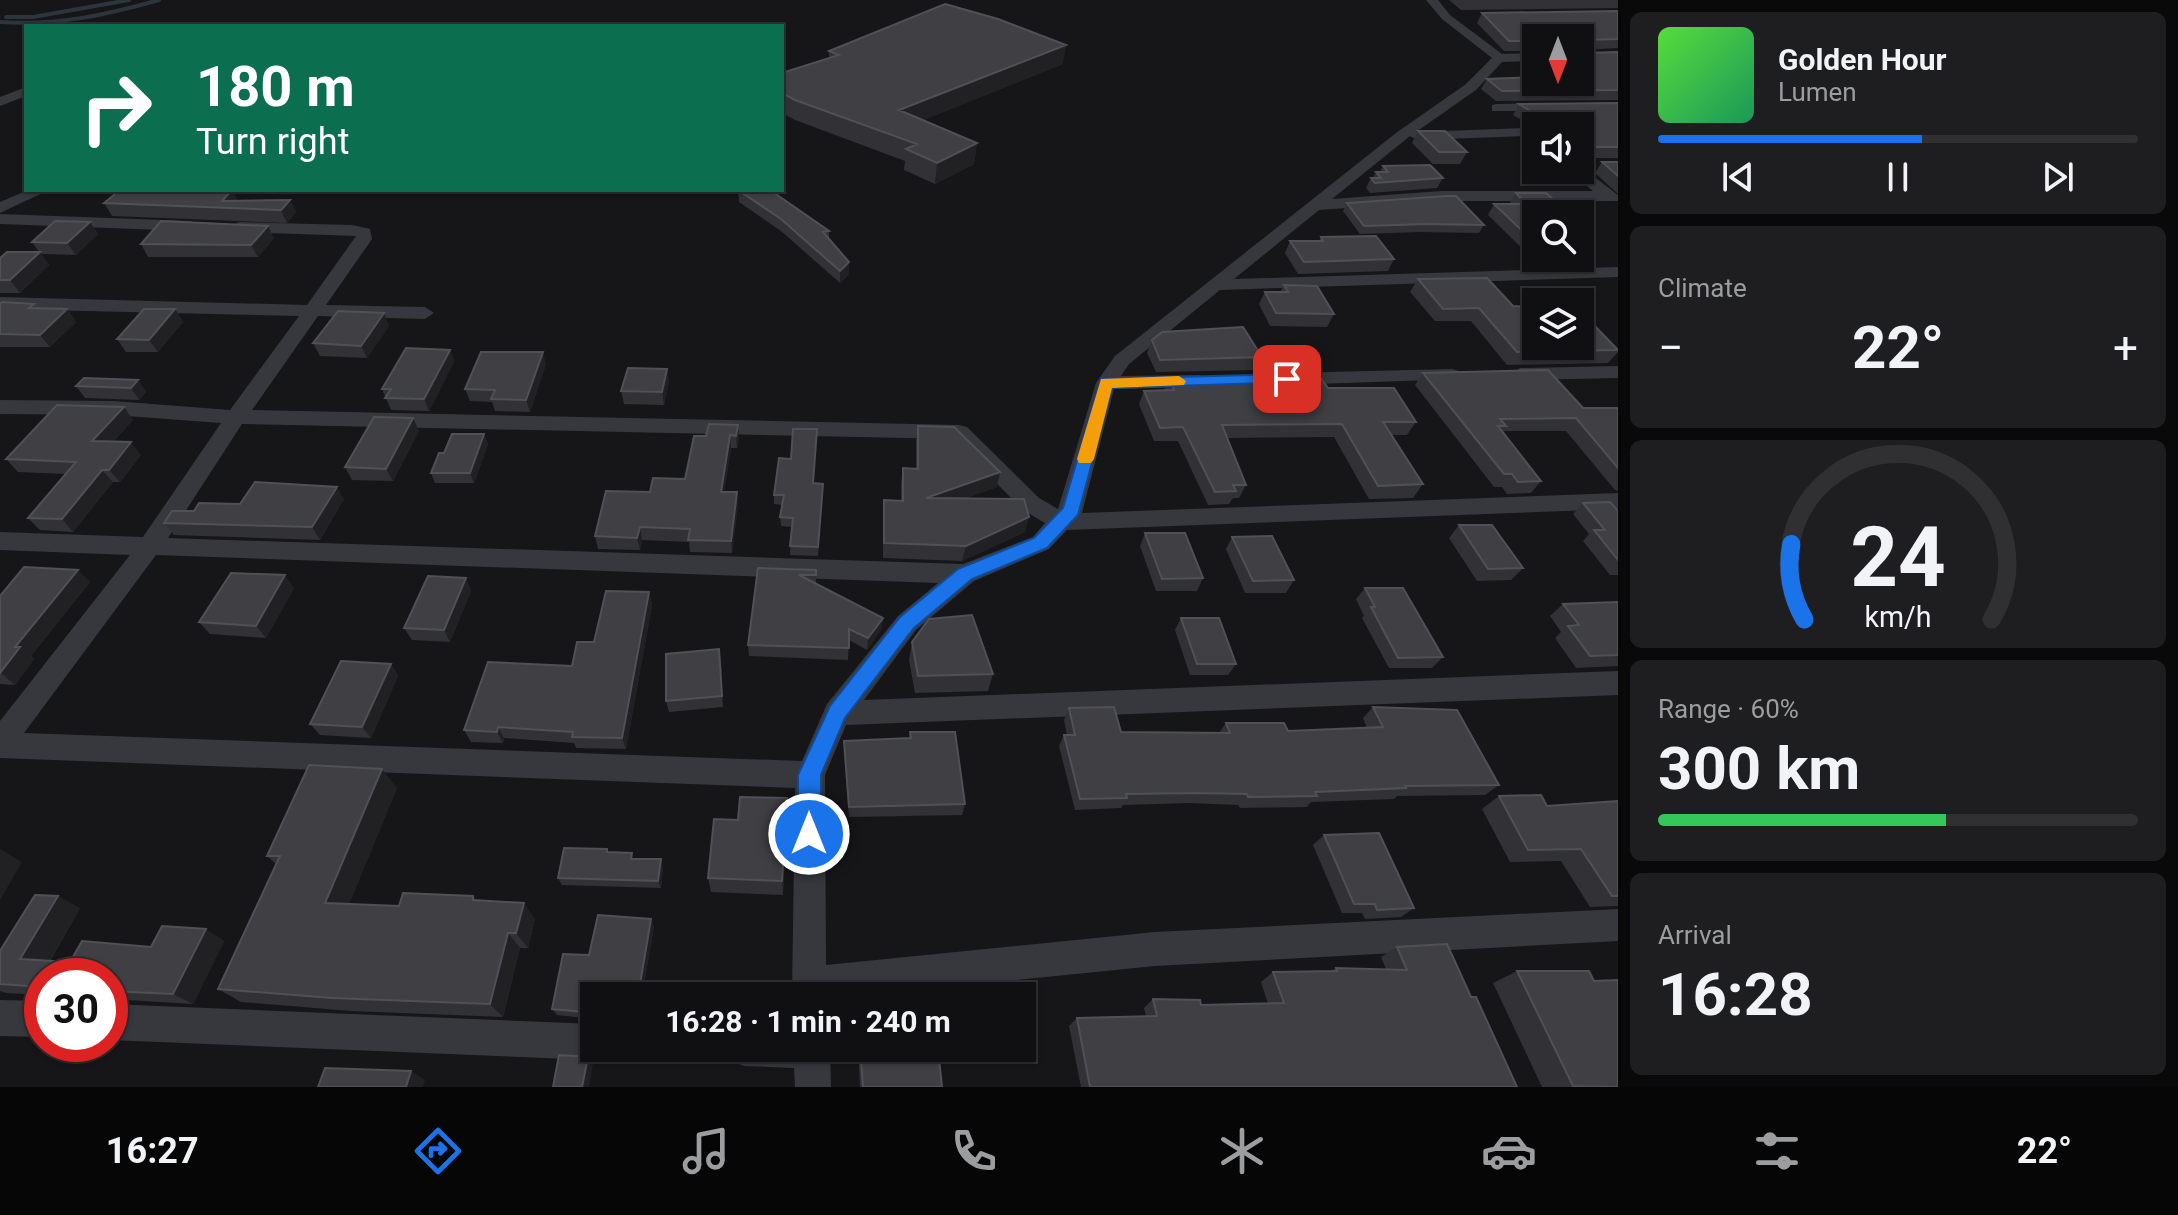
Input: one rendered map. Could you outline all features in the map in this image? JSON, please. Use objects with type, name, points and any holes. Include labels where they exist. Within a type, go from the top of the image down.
[{"type":"street","points":[[1447,11],[1499,58],[1522,57]]},
{"type":"street","points":[[1484,98],[1499,58]]},
{"type":"street","points":[[0,102],[24,92]]},
{"type":"street","points":[[1484,98],[1522,129]]},
{"type":"street","points":[[808,982],[810,775],[837,713],[907,623],[965,574],[1041,543],[1071,511],[1106,383],[1122,360],[1401,136],[1484,98],[1557,107]]},
{"type":"street","points":[[1401,136],[1522,136]]},
{"type":"street","points":[[1594,178],[1614,199]]},
{"type":"street","points":[[0,208],[36,192]]},
{"type":"street","points":[[1316,205],[1442,196],[1614,199]]},
{"type":"street","points":[[0,219],[364,233],[364,239],[236,417],[150,546],[0,744]]},
{"type":"street","points":[[1215,285],[1618,272]]},
{"type":"street","points":[[0,303],[425,313]]},
{"type":"street","points":[[1261,379],[1618,372]]},
{"type":"street","points":[[1106,383],[1215,380]]},
{"type":"street","points":[[0,407],[113,408],[236,417],[959,432],[1031,504],[1061,522],[1618,501]]},
{"type":"street","points":[[0,541],[965,574]]},
{"type":"street","points":[[837,713],[1618,683]]},
{"type":"street","points":[[0,744],[810,775]]},
{"type":"street","points":[[876,982],[1155,949],[1618,925]]},
{"type":"street","points":[[0,1018],[24,1019]]},
{"type":"street","points":[[128,1023],[580,1041]]},
{"type":"street","points":[[812,1062],[813,1087]]},
{"type":"building","points":[[945,4],[998,19],[1066,45],[899,110],[977,143],[937,163],[906,149],[917,144],[784,94],[784,72],[839,55],[829,51]]},
{"type":"building","points":[[1618,11],[1618,39],[1594,40],[1594,24],[1522,24],[1522,41],[1509,41],[1482,13]]},
{"type":"building","points":[[1618,52],[1618,90],[1594,90],[1594,53]]},
{"type":"building","points":[[1522,78],[1522,91],[1502,91],[1487,79]]},
{"type":"building","points":[[1618,103],[1618,147],[1594,147],[1594,112],[1532,112],[1519,104]]},
{"type":"building","points":[[1418,131],[1445,131],[1467,152],[1439,152]]},
{"type":"building","points":[[1602,162],[1618,162],[1618,176]]},
{"type":"building","points":[[1430,165],[1443,178],[1375,183],[1371,178],[1381,178],[1376,172],[1388,172],[1383,166]]},
{"type":"building","points":[[118,192],[230,192],[222,201],[290,200],[281,210],[104,203]]},
{"type":"building","points":[[741,192],[773,192],[829,231],[823,232],[849,262],[840,271],[781,219]]},
{"type":"building","points":[[1516,193],[1546,193],[1554,200],[1522,200]]},
{"type":"building","points":[[1456,196],[1484,225],[1364,226],[1347,203]]},
{"type":"building","points":[[1494,204],[1522,204],[1522,231]]},
{"type":"building","points":[[55,221],[90,222],[67,243],[32,242]]},
{"type":"building","points":[[161,221],[268,226],[251,245],[141,244]]},
{"type":"building","points":[[1376,236],[1394,259],[1304,262],[1290,241],[1323,241],[1321,237]]},
{"type":"building","points":[[7,252],[40,252],[10,280],[0,280],[0,258]]},
{"type":"building","points":[[1487,278],[1513,306],[1522,306],[1522,352],[1517,352],[1479,308],[1443,309],[1418,279]]},
{"type":"building","points":[[1284,285],[1317,286],[1334,314],[1276,313],[1265,292],[1288,292]]},
{"type":"building","points":[[2,302],[34,304],[29,308],[67,309],[40,335],[0,334]]},
{"type":"building","points":[[144,309],[175,309],[149,340],[117,339]]},
{"type":"building","points":[[338,311],[384,313],[361,346],[313,343]]},
{"type":"building","points":[[1594,325],[1618,350],[1594,350]]},
{"type":"building","points":[[1243,327],[1262,357],[1160,360],[1152,340],[1162,332]]},
{"type":"building","points":[[406,348],[450,350],[424,399],[385,398],[391,389],[382,389]]},
{"type":"building","points":[[481,352],[543,352],[526,400],[491,399],[495,390],[465,389]]},
{"type":"building","points":[[628,368],[667,369],[662,392],[621,391]]},
{"type":"building","points":[[1548,370],[1583,408],[1618,408],[1618,468],[1576,418],[1500,419],[1506,426],[1498,426],[1541,481],[1518,482],[1512,474],[1504,474],[1423,373]]},
{"type":"building","points":[[1318,374],[1328,388],[1394,388],[1416,422],[1383,422],[1423,484],[1378,486],[1342,424],[1222,425],[1246,485],[1233,485],[1236,491],[1215,492],[1183,427],[1160,428],[1144,391],[1174,390],[1169,378]]},
{"type":"building","points":[[84,378],[138,380],[131,388],[76,386]]},
{"type":"building","points":[[57,405],[124,407],[92,441],[131,442],[109,470],[102,470],[62,519],[28,518],[76,462],[6,459]]},
{"type":"building","points":[[374,417],[413,418],[386,469],[345,467]]},
{"type":"building","points":[[709,424],[738,425],[736,436],[730,435],[721,492],[737,492],[731,541],[688,540],[690,529],[640,527],[637,538],[595,536],[606,491],[650,492],[653,478],[685,479],[694,436],[706,436]]},
{"type":"building","points":[[918,426],[954,427],[1000,472],[926,498],[1024,499],[1029,517],[966,546],[884,543],[884,500],[903,501],[903,468],[918,469]]},
{"type":"building","points":[[793,429],[817,429],[813,483],[823,484],[818,547],[790,546],[793,518],[780,517],[784,495],[774,495],[779,458],[791,459]]},
{"type":"building","points":[[452,434],[484,434],[470,473],[431,473],[439,453],[444,453]]},
{"type":"building","points":[[255,482],[337,487],[312,527],[164,523],[172,511],[194,511],[199,503],[240,504]]},
{"type":"building","points":[[1610,502],[1618,511],[1618,560],[1594,530],[1605,530],[1583,503]]},
{"type":"building","points":[[1459,525],[1492,525],[1523,568],[1488,569]]},
{"type":"building","points":[[1145,533],[1185,533],[1203,578],[1162,579]]},
{"type":"building","points":[[1272,536],[1294,580],[1253,581],[1232,537]]},
{"type":"building","points":[[24,567],[78,570],[15,647],[20,647],[0,673],[0,596]]},
{"type":"building","points":[[758,568],[816,570],[816,575],[799,575],[883,618],[868,638],[849,629],[849,648],[748,645]]},
{"type":"building","points":[[231,573],[285,575],[256,626],[199,622]]},
{"type":"building","points":[[428,576],[466,578],[444,630],[404,628]]},
{"type":"building","points":[[1365,588],[1403,588],[1443,657],[1398,658],[1371,607],[1375,607]]},
{"type":"building","points":[[606,591],[649,592],[622,738],[572,737],[573,732],[498,727],[497,732],[464,730],[488,662],[572,666],[577,642],[594,642]]},
{"type":"building","points":[[1618,602],[1618,655],[1590,656],[1568,626],[1579,625],[1563,604]]},
{"type":"building","points":[[972,615],[993,674],[918,676],[912,642],[929,619]]},
{"type":"building","points":[[1181,618],[1219,618],[1236,664],[1197,664]]},
{"type":"building","points":[[719,649],[722,696],[666,701],[666,654]]},
{"type":"building","points":[[341,661],[391,664],[362,727],[310,724]]},
{"type":"building","points":[[1114,707],[1121,732],[1230,733],[1226,723],[1284,723],[1288,731],[1383,727],[1373,707],[1457,710],[1499,785],[1405,786],[1315,792],[1317,796],[1248,797],[1247,794],[1196,793],[1126,794],[1127,798],[1080,799],[1064,735],[1075,735],[1069,708]]},
{"type":"building","points":[[910,732],[955,732],[965,804],[849,807],[844,741],[911,738]]},
{"type":"building","points":[[309,765],[382,769],[325,903],[399,906],[403,893],[473,896],[473,900],[524,903],[516,933],[508,933],[490,1004],[332,998],[218,989],[280,856],[267,856]]},
{"type":"building","points":[[1541,795],[1547,806],[1618,801],[1618,896],[1612,896],[1581,849],[1528,850],[1499,796]]},
{"type":"building","points":[[740,797],[787,798],[782,881],[708,878],[714,819],[738,820]]},
{"type":"building","points":[[1379,833],[1414,908],[1377,910],[1375,904],[1354,904],[1324,835]]},
{"type":"building","points":[[564,848],[607,849],[607,852],[632,853],[631,859],[661,859],[658,881],[558,878]]},
{"type":"building","points":[[35,895],[58,896],[20,959],[24,959],[24,986],[0,984],[0,951]]},
{"type":"building","points":[[598,915],[651,919],[640,982],[580,982],[580,1012],[552,1009],[563,954],[589,955]]},
{"type":"building","points":[[162,926],[206,929],[173,994],[128,992],[128,958],[72,958],[82,941],[151,947]]},
{"type":"building","points":[[1447,944],[1471,997],[1476,997],[1517,1087],[1090,1087],[1077,1018],[1157,1016],[1153,999],[1200,1000],[1201,1005],[1284,1003],[1273,972],[1337,971],[1336,968],[1407,970],[1397,947]]},
{"type":"building","points":[[1517,971],[1589,971],[1594,981],[1618,980],[1618,1087],[1573,1086]]},
{"type":"building","points":[[559,1055],[580,1056],[580,1062],[587,1062],[582,1087],[553,1087]]},
{"type":"building","points":[[861,1062],[939,1062],[942,1087],[863,1087]]},
{"type":"building","points":[[325,1068],[411,1071],[406,1087],[318,1087]]},
{"type":"waterway","points":[[6,17],[33,17],[129,0]]},
{"type":"waterway","points":[[0,22],[81,18],[159,0]]},
{"type":"slow traffic","points":[[1085,459],[1106,383],[1179,381]]},
{"type":"route","points":[[809,834],[810,775],[837,713],[907,623],[965,574],[1041,543],[1071,511],[1106,383],[1287,379]]}]
